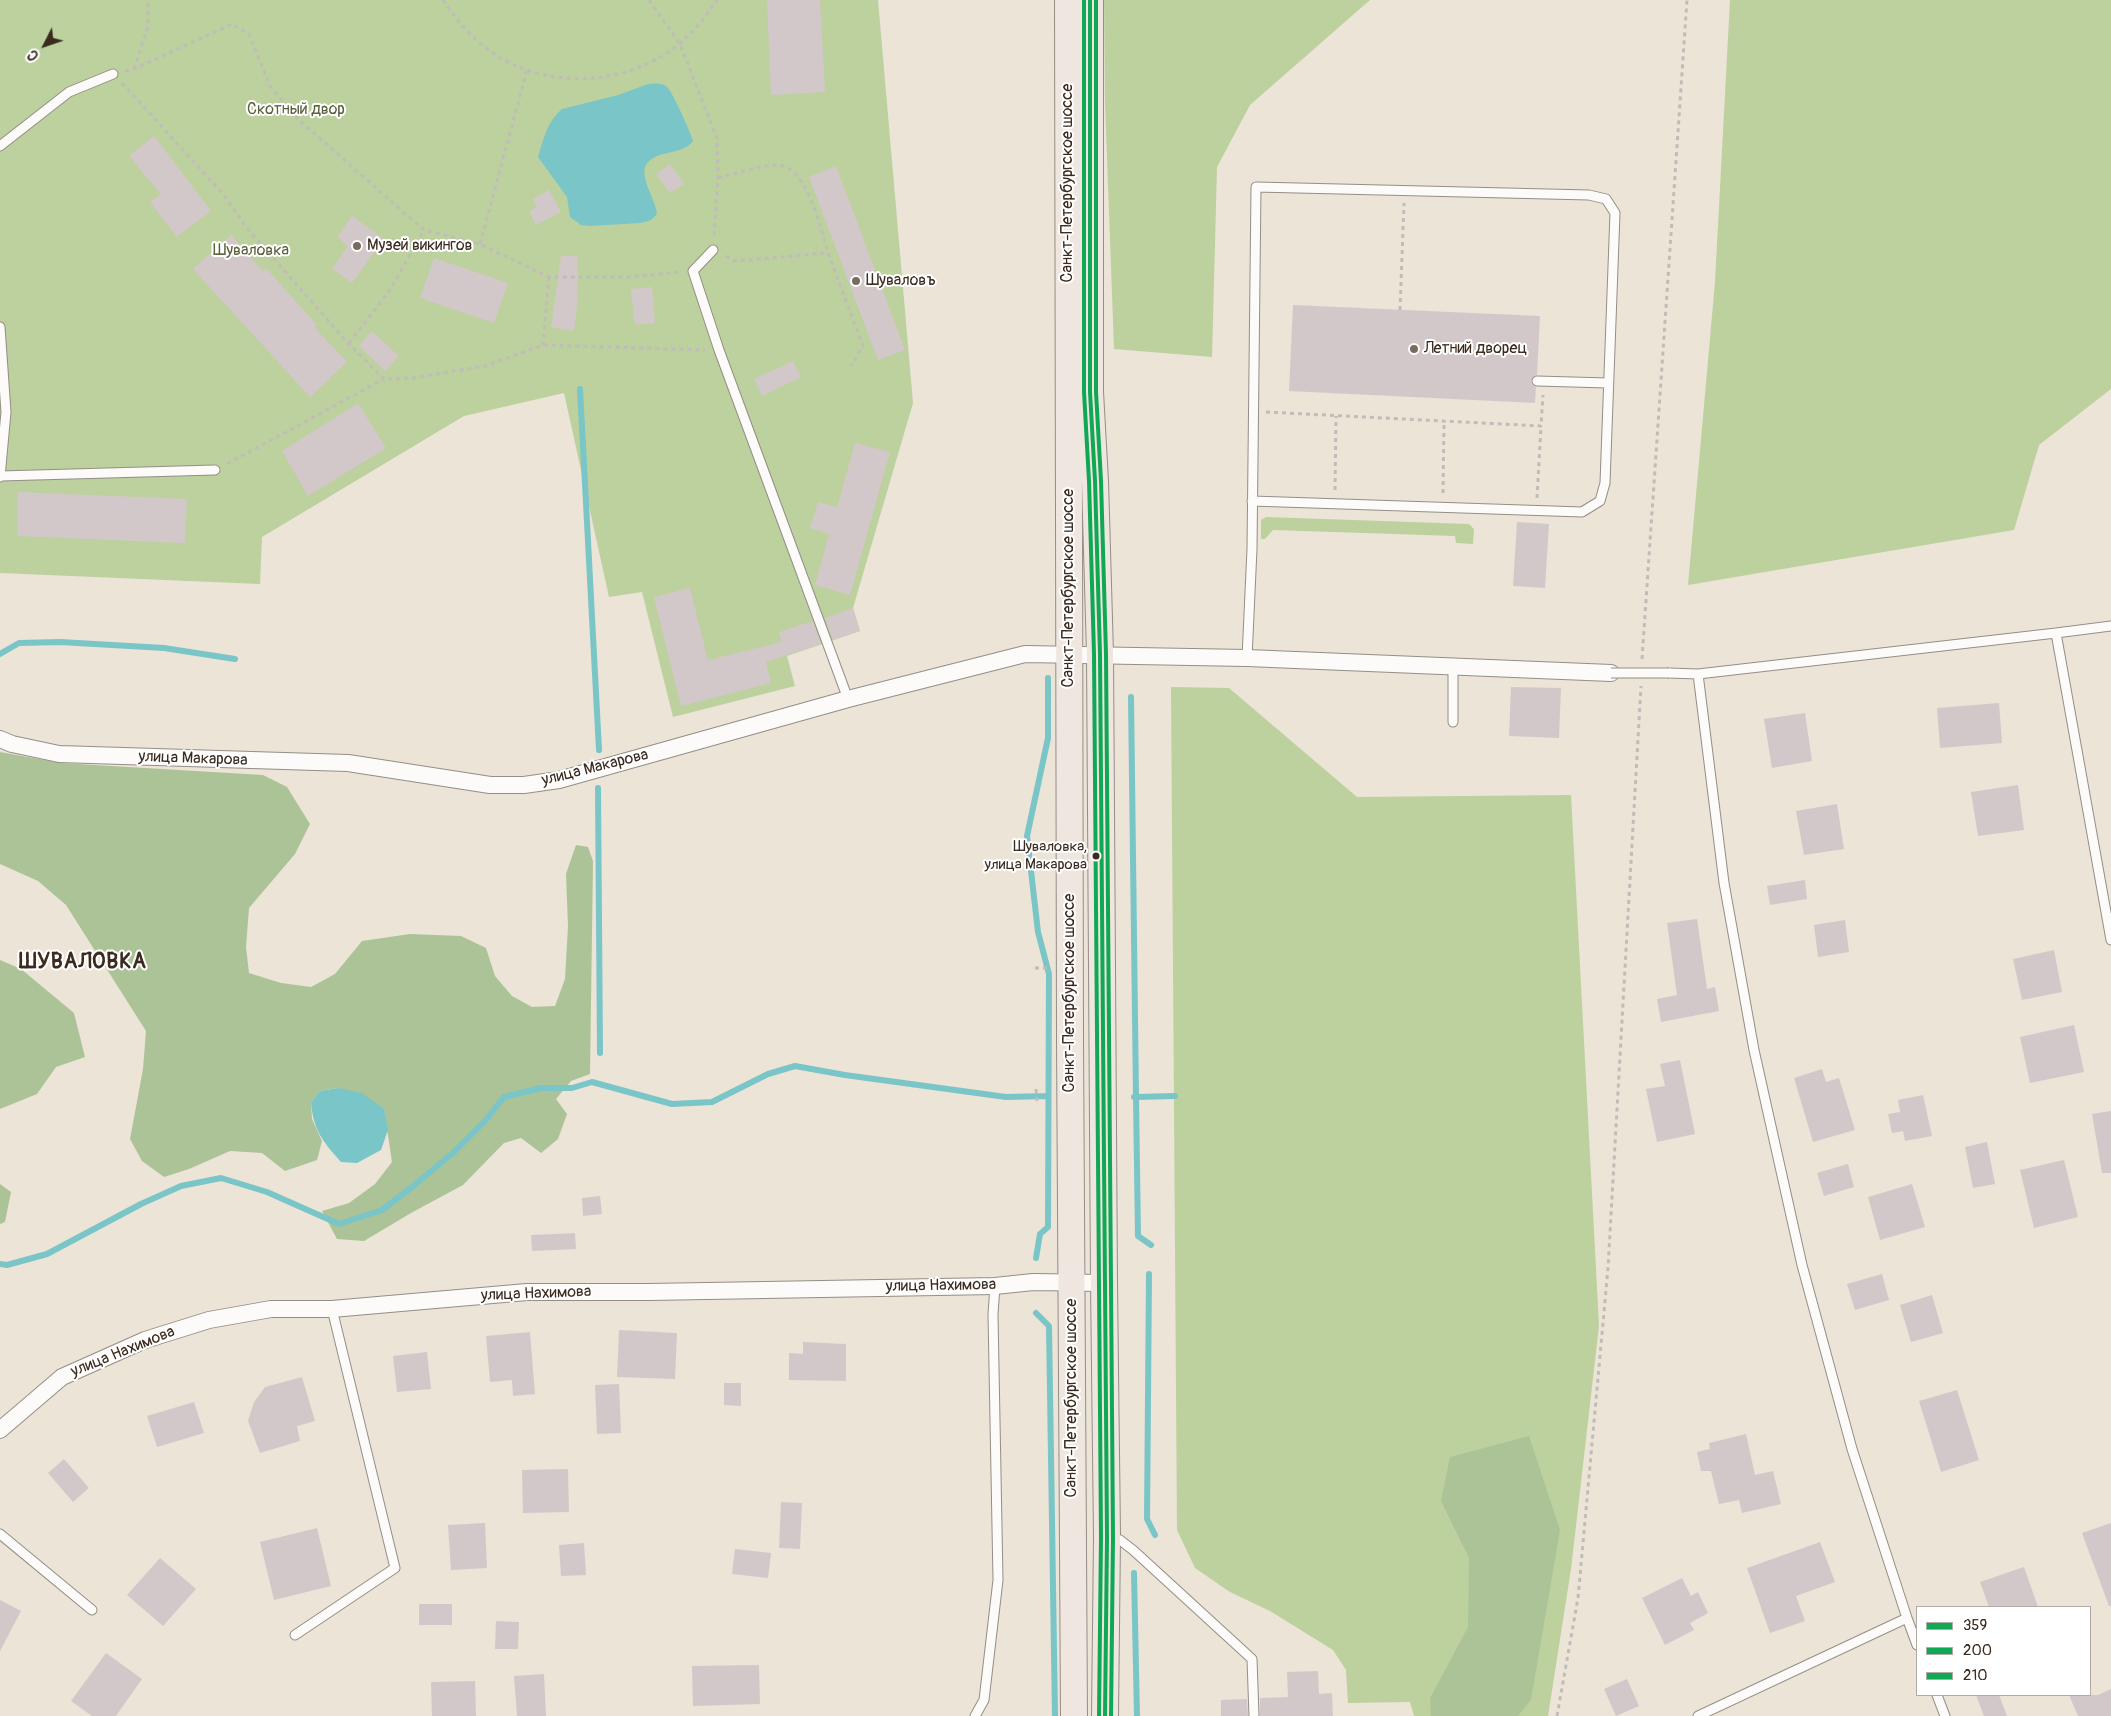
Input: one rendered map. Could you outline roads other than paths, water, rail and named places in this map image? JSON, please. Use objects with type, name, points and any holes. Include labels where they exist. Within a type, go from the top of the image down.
[{"type":"main road","name":"Санкт-Петербургское шоссе","points":[[1068,0],[1074,1716]]},
{"type":"main road","name":"Санкт-Петербургское шоссе","points":[[1090,0],[1090,392],[1096,491],[1100,654],[1107,1537],[1105,1716]]},
{"type":"street","name":"улица Макарова","points":[[0,739],[59,754],[348,763],[490,785],[524,785],[559,780],[848,699],[1025,654],[1069,653],[1247,658],[1611,673]]},
{"type":"street","name":"улица Нахимова","points":[[0,1430],[62,1377],[146,1340],[209,1320],[271,1309],[332,1309],[527,1292],[649,1292],[995,1286],[1033,1282],[1104,1283]]},
{"type":"lane","points":[[0,146],[69,92],[113,74]]},
{"type":"lane","points":[[1247,658],[1252,501],[1256,187],[1589,194],[1606,199],[1615,213],[1605,483],[1600,501],[1582,512],[1252,501]]},
{"type":"lane","points":[[713,250],[693,271],[719,350],[848,699]]},
{"type":"lane","points":[[0,327],[6,412],[0,476],[216,470]]},
{"type":"lane","points":[[1540,381],[1608,383]]},
{"type":"lane","points":[[1611,673],[1698,674],[2111,626]]},
{"type":"lane","points":[[2056,633],[2111,940]]},
{"type":"lane","points":[[1453,667],[1453,722]]},
{"type":"lane","points":[[1698,674],[1724,883],[1754,1050],[1802,1265],[1852,1449],[1916,1642]]},
{"type":"lane","points":[[975,1716],[984,1700],[998,1580],[993,1314],[995,1286]]},
{"type":"lane","points":[[295,1634],[395,1568],[332,1309]]},
{"type":"lane","points":[[0,1534],[92,1610]]},
{"type":"lane","points":[[1107,1537],[1120,1540],[1133,1550],[1252,1659],[1254,1716]]},
{"type":"lane","points":[[1698,1716],[1907,1618]]},
{"type":"lane","points":[[1937,1696],[1945,1716]]},
{"type":"water","points":[[648,84],[660,84],[667,87],[681,112],[693,141],[682,149],[662,154],[650,160],[646,165],[644,170],[646,182],[657,214],[651,220],[641,223],[581,225],[570,217],[567,197],[538,157],[549,125],[562,109],[618,95]]},
{"type":"water","points":[[338,1088],[362,1093],[384,1109],[388,1130],[381,1150],[357,1163],[341,1162],[324,1142],[314,1120],[311,1102],[320,1091]]},
{"type":"waterway","points":[[580,389],[599,750]]},
{"type":"waterway","points":[[0,654],[19,643],[60,642],[164,648],[235,659]]},
{"type":"waterway","points":[[1036,1258],[1040,1234],[1048,1227],[1049,974],[1038,932],[1027,836],[1048,738],[1048,678]]},
{"type":"waterway","points":[[1131,697],[1136,1097],[1175,1096]]},
{"type":"waterway","points":[[598,788],[600,1053]]},
{"type":"waterway","points":[[0,1264],[7,1265],[47,1254],[141,1204],[181,1186],[221,1178],[267,1192],[339,1224],[382,1210],[412,1187],[454,1152],[484,1122],[504,1097],[541,1088],[572,1088],[592,1082],[672,1104],[712,1102],[768,1074],[795,1066],[845,1075],[1006,1097],[1048,1096]]},
{"type":"waterway","points":[[1134,1097],[1136,1097],[1138,1236],[1151,1245]]},
{"type":"waterway","points":[[1149,1274],[1147,1519],[1155,1535]]},
{"type":"waterway","points":[[1036,1313],[1049,1326],[1055,1716]]},
{"type":"waterway","points":[[1134,1573],[1137,1716]]},
{"type":"place","name":"Музей викингов","points":[[357,246]]},
{"type":"place","name":"Шуваловъ","points":[[856,281]]},
{"type":"place","name":"Летний дворец","points":[[1414,349]]},
{"type":"place","name":"Шуваловка, улица Макарова","points":[[1096,856]]},
{"type":"district","name":"ШУВАЛОВКА","points":[[83,963]]},
{"type":"park label","name":"Скотный двор","points":[[296,110]]},
{"type":"park label","name":"Шуваловка","points":[[251,251]]}]
